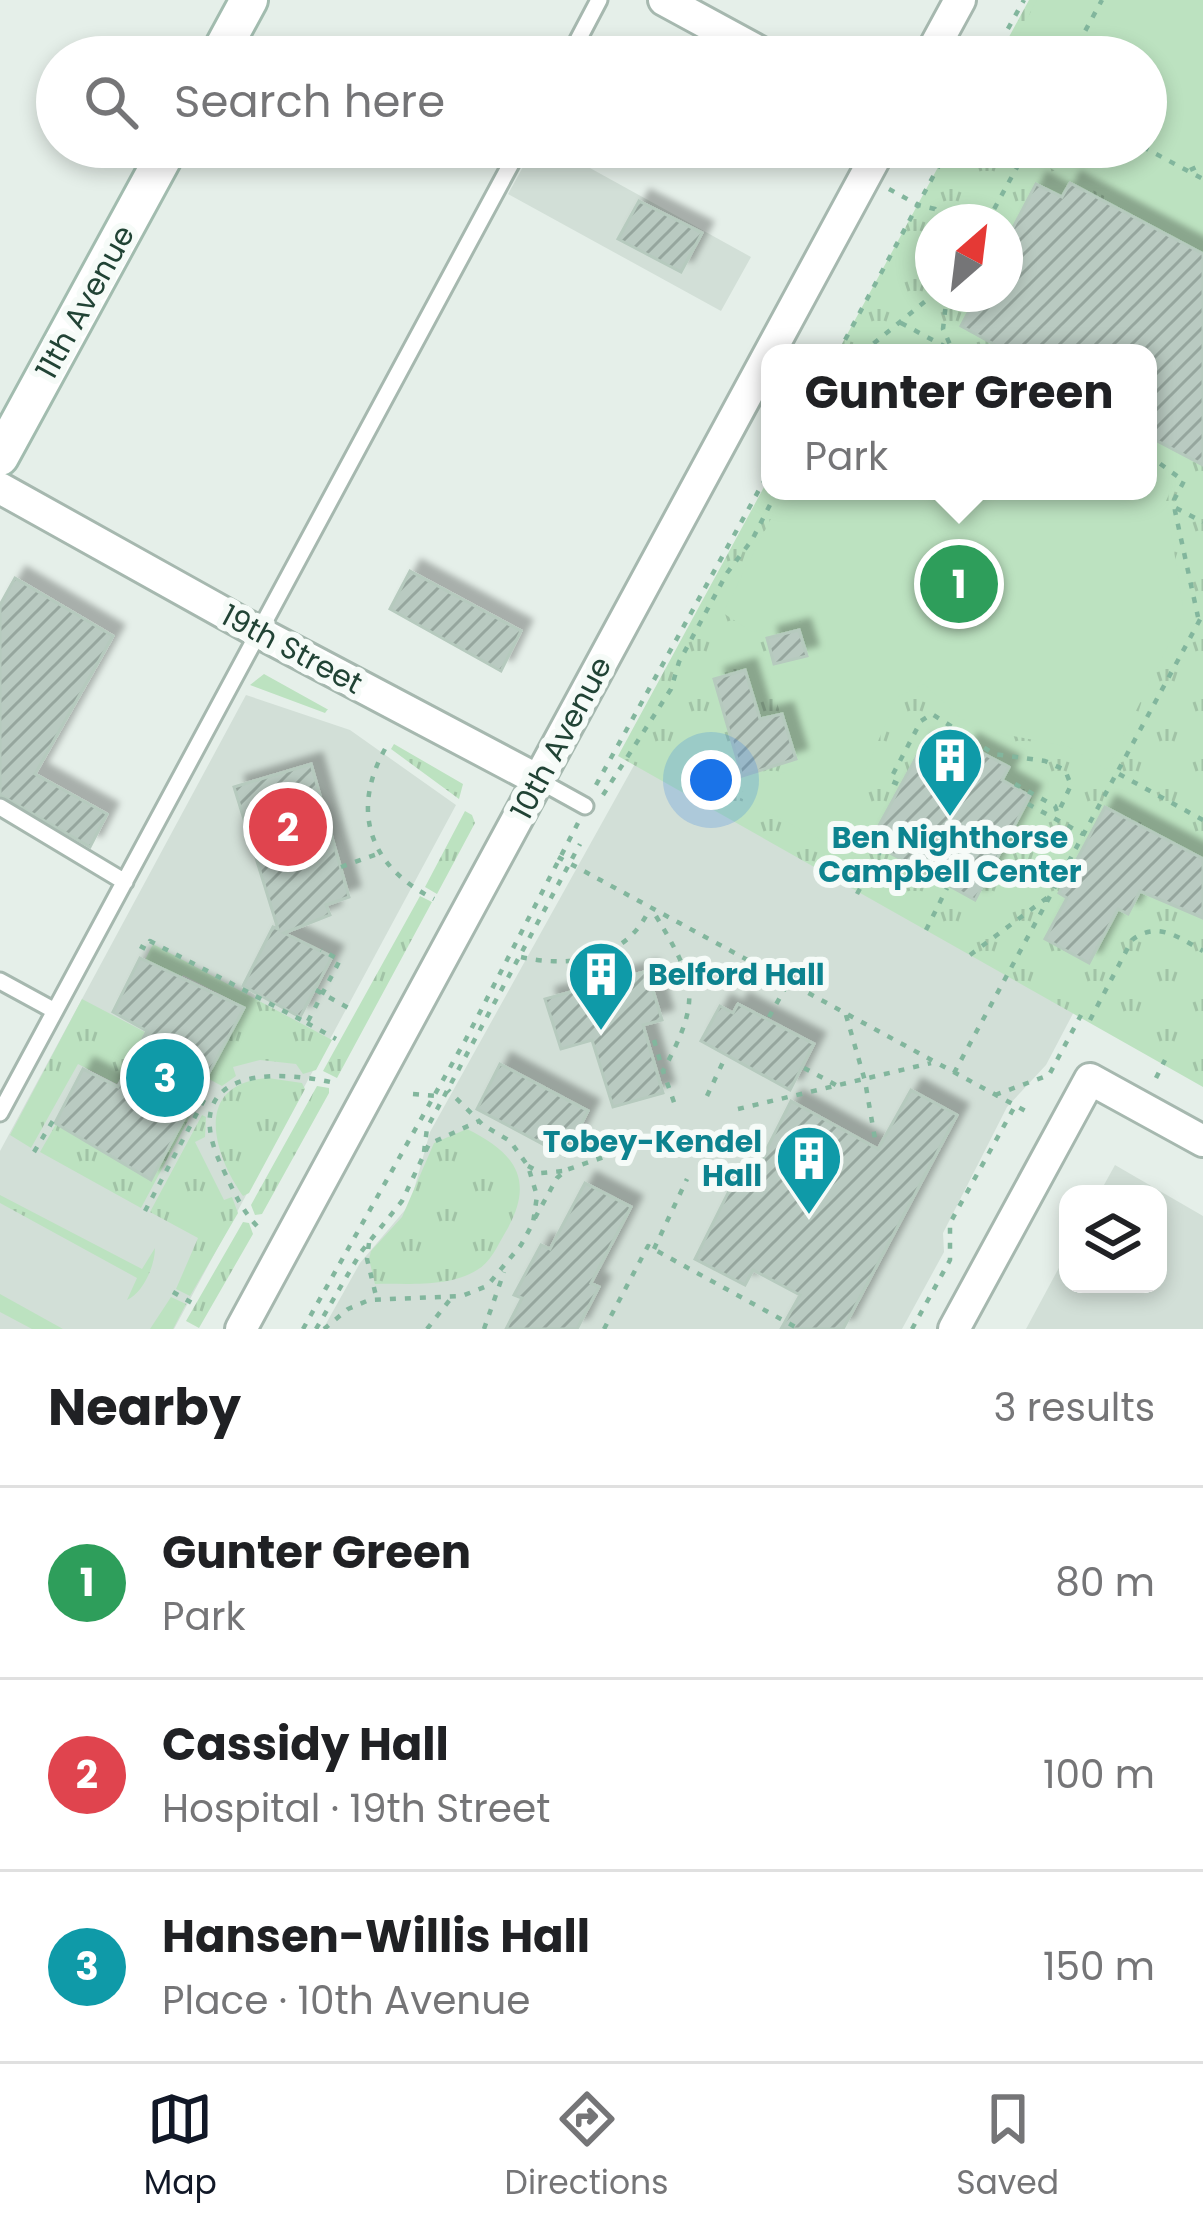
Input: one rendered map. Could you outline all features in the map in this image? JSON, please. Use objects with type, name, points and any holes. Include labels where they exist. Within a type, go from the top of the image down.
[{"type":"main road","points":[[229,36],[249,0]]},
{"type":"main road","name":"11th Avenue","points":[[0,457],[158,168]]},
{"type":"street","points":[[664,0],[730,36]]},
{"type":"street","points":[[940,36],[960,0]]},
{"type":"street","name":"10th Avenue","points":[[774,344],[870,168]]},
{"type":"street","name":"10th Avenue","points":[[241,1329],[761,368]]},
{"type":"street","name":"19th Street","points":[[0,488],[538,780]]},
{"type":"street","points":[[954,1329],[1090,1079],[1203,1141]]},
{"type":"lane","points":[[580,36],[599,0]]},
{"type":"lane","points":[[0,1113],[509,168]]},
{"type":"lane","name":"19th Street","points":[[538,780],[592,803]]},
{"type":"lane","points":[[0,807],[125,882]]},
{"type":"lane","points":[[0,981],[55,1012]]},
{"type":"path","points":[[1004,36],[1024,0]]},
{"type":"path","points":[[1082,36],[1102,0]]},
{"type":"path","points":[[1167,160],[1203,179]]},
{"type":"path","points":[[1184,170],[1203,164]]},
{"type":"path","points":[[919,204],[938,168]]},
{"type":"path","points":[[997,204],[1017,168]]},
{"type":"path","points":[[883,185],[916,204]]},
{"type":"path","points":[[843,344],[915,211]]},
{"type":"path","points":[[874,344],[915,311]]},
{"type":"path","points":[[945,312],[947,344]]},
{"type":"path","points":[[901,323],[940,344]]},
{"type":"path","points":[[1157,462],[1184,481],[1175,508],[1199,622]]},
{"type":"path","points":[[303,1329],[434,1096],[761,487]]},
{"type":"path","points":[[592,803],[652,721],[727,573],[752,541],[772,500]]},
{"type":"path","points":[[1175,508],[1203,522]]},
{"type":"path","points":[[954,1073],[1203,614]]},
{"type":"path","points":[[898,784],[891,781],[892,776],[921,721],[932,714],[994,754],[1046,761],[1065,770],[1071,785],[1057,816]]},
{"type":"path","points":[[386,748],[370,780],[368,821],[389,868],[434,899]]},
{"type":"path","points":[[1117,772],[1203,820]]},
{"type":"path","points":[[1015,784],[1055,806],[1057,816]]},
{"type":"path","points":[[1028,804],[1083,834]]},
{"type":"path","points":[[424,1152],[427,1128],[580,844]]},
{"type":"path","points":[[857,894],[880,852]]},
{"type":"path","points":[[341,867],[380,853]]},
{"type":"path","points":[[560,858],[1031,1114]]},
{"type":"path","points":[[926,931],[946,888]]},
{"type":"path","points":[[970,955],[1050,895]]},
{"type":"path","points":[[521,957],[567,963],[594,957],[633,934],[651,910]]},
{"type":"path","points":[[651,910],[683,966],[692,1001],[664,1071]]},
{"type":"path","points":[[1090,1020],[1132,940],[1143,932],[1163,930],[1203,951]]},
{"type":"path","points":[[140,946],[146,949],[150,941],[336,1039]]},
{"type":"path","points":[[307,1023],[319,992],[340,960],[322,950]]},
{"type":"path","points":[[769,1017],[796,969]]},
{"type":"path","points":[[319,992],[352,1010]]},
{"type":"path","points":[[846,1015],[875,1139]]},
{"type":"path","points":[[995,1095],[1049,1075],[1081,1016]]},
{"type":"path","points":[[654,1040],[676,1108]]},
{"type":"path","points":[[1156,1078],[1165,1060]]},
{"type":"path","points":[[707,1096],[723,1062]]},
{"type":"path","points":[[738,1109],[934,1062]]},
{"type":"path","points":[[804,1068],[840,1087]]},
{"type":"path","points":[[257,1226],[243,1211],[211,1142],[210,1117],[215,1104],[234,1083],[264,1073],[335,1083]]},
{"type":"path","points":[[413,1094],[446,1093]]},
{"type":"path","points":[[446,1093],[510,1141],[528,1166],[537,1196],[532,1223]]},
{"type":"path","points":[[145,1211],[203,1096],[215,1104]]},
{"type":"path","points":[[911,1329],[950,1260],[950,1223],[1016,1106]]},
{"type":"path","points":[[34,1152],[54,1119]]},
{"type":"path","points":[[320,1329],[369,1243],[402,1201],[429,1144],[479,1121]]},
{"type":"path","points":[[510,1141],[519,1134]]},
{"type":"path","points":[[528,1166],[541,1173],[566,1170],[662,1137]]},
{"type":"path","points":[[484,1329],[505,1270],[566,1170]]},
{"type":"path","points":[[654,1250],[687,1179]]},
{"type":"path","points":[[369,1243],[367,1259],[377,1300]]},
{"type":"path","points":[[604,1329],[648,1246],[799,1329]]},
{"type":"path","points":[[320,1329],[348,1309],[377,1300],[452,1297],[487,1286],[505,1270]]},
{"type":"path","points":[[172,1292],[192,1303]]},
{"type":"path","points":[[428,1329],[452,1297]]},
{"type":"shaded area","points":[[1203,0],[1203,1070],[1078,1004],[1046,1065],[1007,1107],[943,1233],[944,1252],[902,1329],[323,1329],[360,1263],[410,1204],[430,1132],[662,715],[1128,500],[1157,500],[1157,344],[853,344],[915,226],[915,312],[1023,312],[1023,204],[926,204],[1061,168],[1167,168],[1167,36]]},
{"type":"shaded area","points":[[522,168],[590,168],[751,257],[721,311],[508,194]]},
{"type":"shaded area","points":[[246,695],[350,730],[456,805],[174,1329],[0,1329],[0,1151]]},
{"type":"shaded area","points":[[1115,1165],[1150,1185],[1104,1185]]},
{"type":"shaded area","points":[[1167,1195],[1203,1216],[1203,1329],[1026,1329],[1059,1268],[1059,1293],[1167,1293]]},
{"type":"green space","points":[[1029,0],[1203,0],[1203,1087],[618,756],[761,493],[761,500],[1157,500],[1157,344],[842,344],[915,210],[915,312],[1023,312],[1023,204],[918,204],[938,168],[1167,168],[1167,36],[1009,36]]},
{"type":"green space","points":[[1037,0],[1203,0],[1203,247],[1050,168],[1167,168],[1167,36],[1018,36]]},
{"type":"green space","points":[[901,323],[939,344],[876,344]]},
{"type":"green space","points":[[1157,465],[1177,476],[1166,501],[1184,613],[1107,770],[1069,747],[993,732],[962,719],[924,684],[897,697],[855,795],[855,823],[866,850],[858,859],[735,795],[798,766],[769,679],[811,661],[801,621],[752,632],[723,613],[780,500],[1157,500]]},
{"type":"green space","points":[[264,674],[328,709],[325,713],[250,685]]},
{"type":"green space","points":[[394,744],[463,784],[459,799],[391,749]]},
{"type":"green space","points":[[465,811],[475,823],[437,894],[425,887]]},
{"type":"green space","points":[[420,896],[432,902],[337,1078],[323,1071]]},
{"type":"green space","points":[[153,944],[332,1040],[316,1070],[303,1074],[296,1064],[260,1060],[233,1067],[236,1076],[222,1086],[207,1078],[245,1007],[145,960]]},
{"type":"green space","points":[[82,999],[145,1032],[117,1084],[78,1064],[31,1148],[10,1135]]},
{"type":"green space","points":[[268,1078],[302,1083],[305,1089],[249,1193],[243,1196],[218,1141],[219,1107],[228,1093],[244,1083]]},
{"type":"green space","points":[[317,1086],[329,1088],[329,1093],[262,1214],[255,1215],[251,1205]]},
{"type":"green space","points":[[190,1109],[141,1208],[40,1152],[56,1124],[152,1180]]},
{"type":"green space","points":[[202,1115],[206,1117],[205,1137],[195,1142],[224,1200],[232,1197],[238,1213],[190,1296],[176,1289],[198,1238],[150,1212]]},
{"type":"green space","points":[[467,1129],[509,1159],[520,1184],[514,1215],[496,1248],[482,1267],[453,1280],[375,1284],[371,1251],[402,1217],[434,1143]]},
{"type":"green space","points":[[0,1195],[142,1269],[155,1248],[143,1285],[127,1300],[137,1278],[0,1203]]},
{"type":"green space","points":[[243,1222],[249,1223],[253,1234],[199,1328],[186,1321]]},
{"type":"green space","points":[[0,1294],[63,1329],[32,1329],[0,1312]]},
{"type":"green space","points":[[171,1297],[186,1304],[173,1329],[150,1329]]},
{"type":"building","points":[[1070,183],[1203,254],[1203,465],[1157,441],[1157,344],[994,344],[961,326],[968,312],[1023,312],[1023,209],[1036,184],[1062,197]]},
{"type":"building","points":[[639,201],[702,233],[681,272],[618,239]]},
{"type":"building","points":[[410,571],[521,631],[501,671],[390,609]]},
{"type":"building","points":[[15,578],[113,636],[35,774],[107,814],[90,847],[0,795],[0,605]]},
{"type":"building","points":[[799,630],[807,656],[774,664],[767,638]]},
{"type":"building","points":[[745,670],[760,719],[782,714],[796,759],[742,776],[714,679]]},
{"type":"building","name":"Ben Nighthorse Campbell Center","points":[[923,745],[957,764],[967,745],[1009,767],[1002,780],[1030,796],[975,900],[870,842]]},
{"type":"building","points":[[311,764],[349,897],[326,905],[330,915],[284,933],[332,957],[300,1017],[243,986],[273,927],[278,929],[234,787]]},
{"type":"building","points":[[1105,807],[1203,859],[1203,918],[1140,891],[1128,914],[1118,909],[1089,963],[1045,939],[1067,898],[1059,893]]},
{"type":"building","points":[[140,958],[244,1008],[151,1180],[55,1123],[83,1069],[118,1087],[147,1031],[113,1012]]},
{"type":"building","name":"Belford Hall","points":[[647,971],[662,1020],[643,1025],[663,1093],[613,1107],[592,1040],[561,1049],[545,999]]},
{"type":"building","points":[[738,1004],[814,1044],[790,1090],[701,1041],[720,1006],[733,1013]]},
{"type":"building","points":[[500,1064],[588,1111],[565,1156],[477,1109]]},
{"type":"building","name":"Tobey-Kendel Hall","points":[[911,1090],[957,1115],[843,1329],[781,1329],[800,1295],[753,1270],[745,1285],[695,1259],[736,1177],[749,1184],[791,1101],[878,1149]]},
{"type":"building","points":[[585,1183],[631,1207],[591,1283],[599,1287],[577,1329],[506,1329],[522,1298],[514,1295],[541,1245],[550,1249]]},
{"type":"place","name":"Gunter Green","points":[[959,584]]},
{"type":"place","name":"Ben Nighthorse Campbell Center","points":[[950,819]]},
{"type":"place","name":"Cassidy Hall","points":[[288,827]]},
{"type":"place","name":"Belford Hall","points":[[601,1033]]},
{"type":"place","name":"Hansen-Willis Hall","points":[[165,1078]]},
{"type":"place","name":"Tobey-Kendel Hall","points":[[809,1217]]}]
